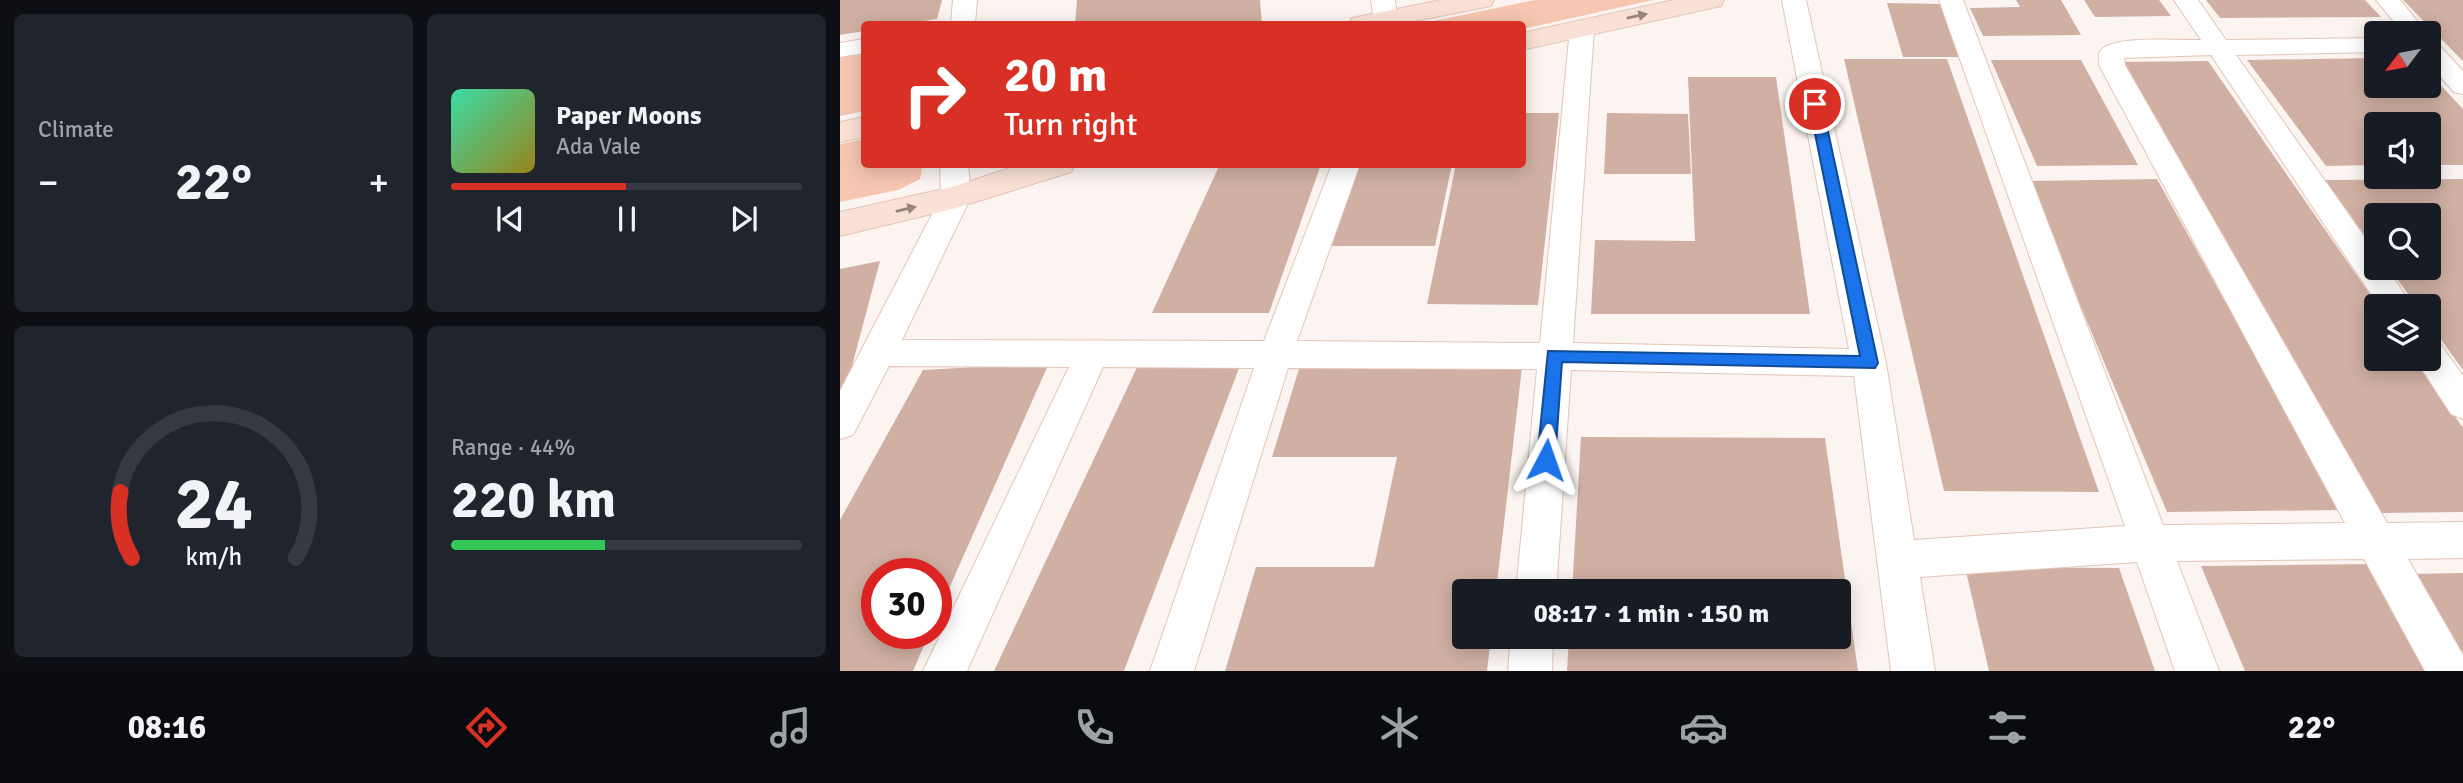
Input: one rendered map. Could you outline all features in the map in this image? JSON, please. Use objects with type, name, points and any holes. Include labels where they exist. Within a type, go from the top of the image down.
[{"type":"street","points":[[963,21],[965,0]]},
{"type":"street","points":[[1379,17],[1482,0]]},
{"type":"street","points":[[1526,41],[1711,0]]},
{"type":"street","points":[[1794,0],[1869,363],[1913,671]]},
{"type":"street","points":[[1951,0],[2197,671]]},
{"type":"street","points":[[2186,0],[2388,294]]},
{"type":"street","points":[[2388,0],[2406,21]]},
{"type":"street","points":[[1537,579],[1583,28]]},
{"type":"street","points":[[2364,45],[2124,49],[2111,54],[2110,57],[2112,65],[2448,671]]},
{"type":"street","points":[[840,50],[861,46]]},
{"type":"street","points":[[2441,62],[2463,86]]},
{"type":"street","points":[[840,132],[861,128]]},
{"type":"street","points":[[840,224],[955,181],[1035,168]]},
{"type":"street","points":[[1172,671],[1276,354],[1345,168]]},
{"type":"street","points":[[840,424],[879,353],[955,181]]},
{"type":"street","points":[[879,353],[1554,356],[1869,363]]},
{"type":"street","points":[[945,671],[1092,354]]},
{"type":"street","points":[[2441,371],[2463,404]]},
{"type":"street","points":[[1896,561],[2149,543],[2463,540]]},
{"type":"street","points":[[1530,671],[1531,649]]},
{"type":"shaded area","points":[[1535,0],[1653,0],[1526,28],[1526,21],[1434,21]]},
{"type":"shaded area","points":[[861,54],[861,112],[840,116],[840,58]]},
{"type":"shaded area","points":[[861,140],[861,168],[922,168],[920,179],[898,190],[840,202],[840,144]]},
{"type":"building","points":[[840,0],[942,0],[937,19],[861,21],[861,32],[840,35]]},
{"type":"building","points":[[1077,0],[1260,0],[1262,21],[1075,21]]},
{"type":"building","points":[[2016,0],[2061,0],[2081,35],[1983,36],[1970,8],[2020,7]]},
{"type":"building","points":[[2084,0],[2159,0],[2171,16],[2095,17]]},
{"type":"building","points":[[2206,0],[2365,0],[2381,17],[2220,18]]},
{"type":"building","points":[[2403,0],[2463,0],[2463,61],[2441,39],[2441,21],[2424,21]]},
{"type":"building","points":[[1887,3],[1941,4],[1961,57],[1903,57]]},
{"type":"building","points":[[2364,58],[2364,98],[2441,98],[2441,86],[2463,109],[2463,165],[2441,165],[2441,112],[2364,112],[2364,165],[2326,166],[2247,60]]},
{"type":"building","points":[[1844,59],[1947,59],[2099,492],[1944,491]]},
{"type":"building","points":[[1991,60],[2081,60],[2138,165],[2037,166]]},
{"type":"building","points":[[2208,61],[2370,294],[2364,294],[2364,371],[2423,371],[2463,428],[2463,512],[2381,513],[2117,62]]},
{"type":"building","points":[[1688,77],[1776,77],[1810,314],[1591,314],[1595,240],[1695,241]]},
{"type":"building","points":[[1526,113],[1559,113],[1538,305],[1427,304],[1455,168],[1526,168]]},
{"type":"building","points":[[1607,113],[1688,114],[1691,174],[1604,174]]},
{"type":"building","points":[[1218,168],[1320,168],[1269,313],[1152,313]]},
{"type":"building","points":[[1351,168],[1451,168],[1435,246],[1326,246]]},
{"type":"building","points":[[2157,179],[2341,510],[2167,512],[2028,181]]},
{"type":"building","points":[[2441,179],[2463,179],[2463,370],[2441,340],[2441,294],[2408,294],[2398,280],[2441,280],[2441,203],[2364,203],[2364,234],[2325,180],[2364,180],[2364,189],[2441,189]]},
{"type":"building","points":[[880,261],[841,407],[840,407],[840,269]]},
{"type":"building","points":[[1302,359],[1523,359],[1498,579],[1452,579],[1452,649],[1490,649],[1487,671],[1225,671],[1256,567],[1374,567],[1397,457],[1272,457]]},
{"type":"building","points":[[1140,361],[1241,363],[1124,671],[994,671]]},
{"type":"building","points":[[1049,363],[952,582],[952,558],[861,558],[861,649],[923,649],[913,671],[840,671],[840,520],[923,370]]},
{"type":"building","points":[[1581,437],[1825,438],[1845,579],[1573,579]]},
{"type":"building","points":[[2372,564],[2432,671],[2245,671],[2201,566]]},
{"type":"building","points":[[1965,567],[2119,568],[2155,671],[1989,671]]},
{"type":"building","points":[[2463,573],[2463,664],[2411,574]]},
{"type":"building","points":[[1851,622],[1858,671],[1567,671],[1568,649],[1851,649]]},
{"type":"route","points":[[1546,460],[1554,356],[1869,363],[1815,104]]}]
